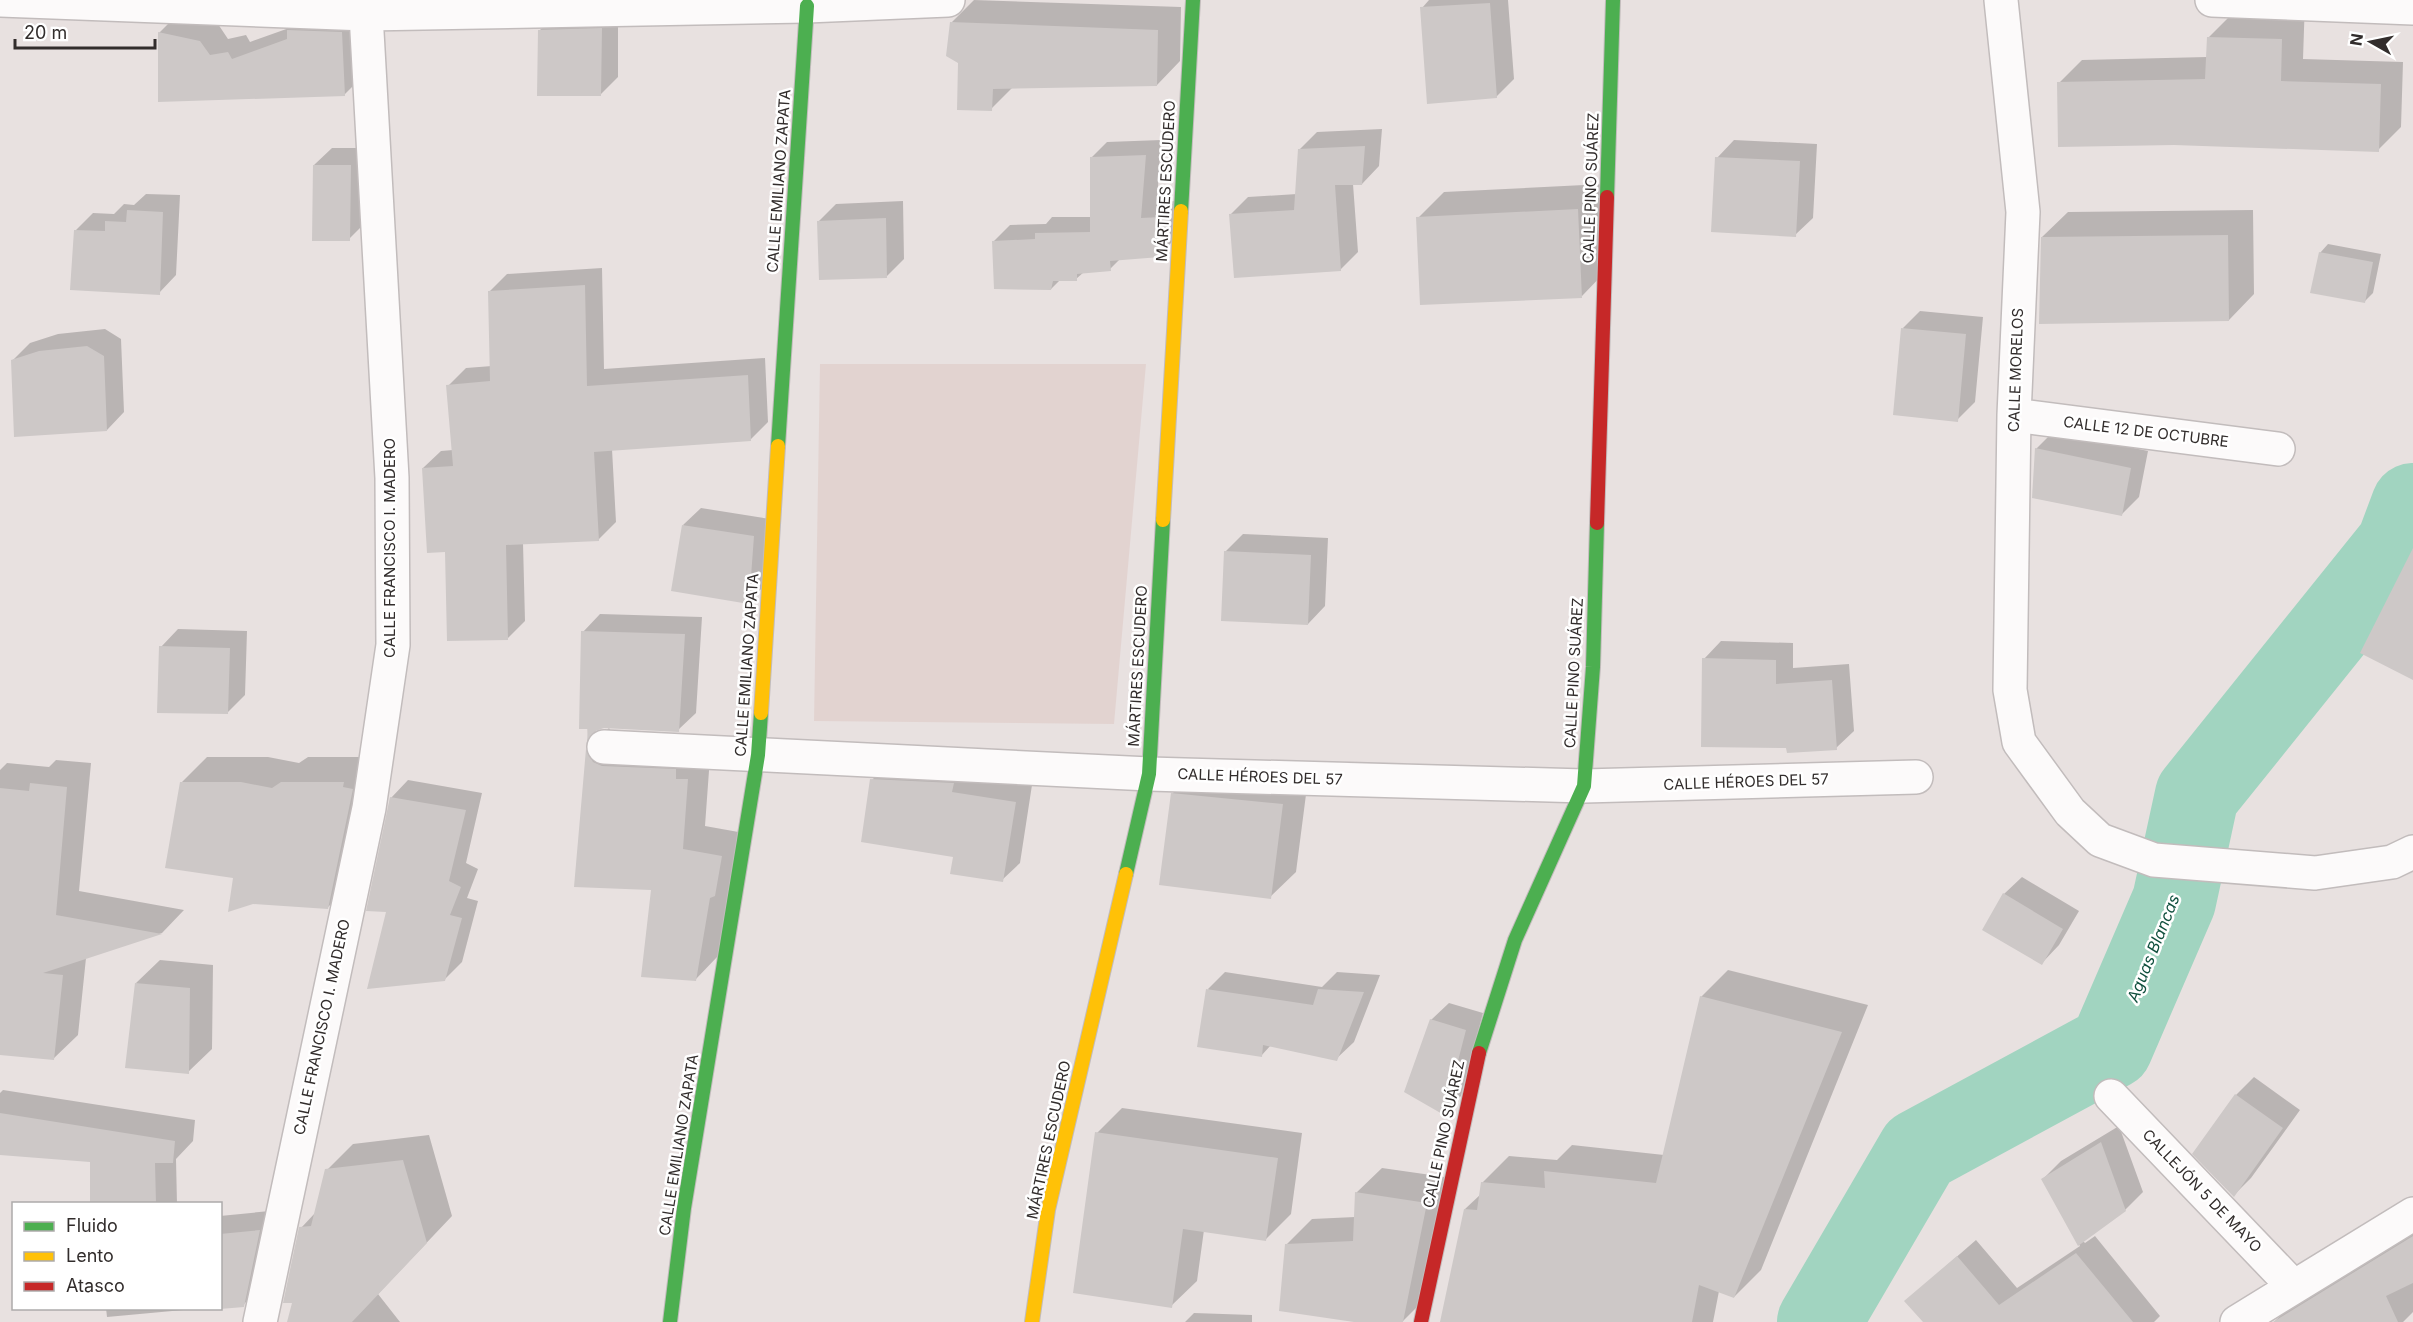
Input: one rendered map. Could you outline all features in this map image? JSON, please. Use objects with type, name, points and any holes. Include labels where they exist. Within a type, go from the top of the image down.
[{"type":"street","points":[[0,0],[366,14],[807,6],[948,0]]},
{"type":"street","name":"MÁRTIRES ESCUDERO","points":[[1032,1322],[1048,1210],[1149,774],[1193,0]]},
{"type":"street","name":"CALLE PINO SUÁREZ","points":[[1421,1322],[1476,1061],[1515,940],[1584,786],[1593,667],[1613,0]]},
{"type":"street","name":"CALLE MORELOS","points":[[2001,0],[2023,212],[2014,416],[2010,690],[2019,741],[2070,812],[2100,840],[2154,860],[2315,873],[2392,862],[2413,852]]},
{"type":"street","points":[[2212,0],[2338,2],[2413,8]]},
{"type":"street","name":"CALLE EMILIANO ZAPATA","points":[[670,1322],[686,1196],[758,755],[807,6]]},
{"type":"street","name":"CALLE FRANCISCO I. MADERO","points":[[260,1322],[369,808],[393,645],[392,478],[366,14]]},
{"type":"street","name":"CALLE 12 DE OCTUBRE","points":[[2014,416],[2278,449]]},
{"type":"street","name":"CALLE HÉROES DEL 57","points":[[604,747],[1149,774],[1584,786],[1916,777]]},
{"type":"street","name":"CALLEJÓN 5 DE MAYO","points":[[2111,1096],[2294,1287]]},
{"type":"street","points":[[2237,1322],[2413,1214]]},
{"type":"shaded area","points":[[820,364],[1146,364],[1114,724],[814,721]]},
{"type":"building","points":[[1490,3],[1497,98],[1427,104],[1420,7]]},
{"type":"building","points":[[950,22],[1158,30],[1157,86],[993,89],[992,111],[957,110],[958,63],[946,56]]},
{"type":"building","points":[[602,28],[601,96],[537,96],[538,30]]},
{"type":"building","points":[[287,30],[342,32],[345,96],[158,102],[158,32],[200,41],[210,55],[228,52],[232,59],[287,39]]},
{"type":"building","points":[[2207,37],[2282,39],[2281,81],[2381,84],[2379,152],[2174,145],[2058,147],[2057,82],[2205,79]]},
{"type":"building","points":[[1365,146],[1362,185],[1335,185],[1341,271],[1234,278],[1229,214],[1294,210],[1298,149]]},
{"type":"building","points":[[1146,155],[1141,218],[1161,217],[1160,257],[1110,261],[1111,271],[1077,274],[1077,281],[1053,281],[1051,290],[994,289],[992,241],[1035,239],[1035,233],[1090,232],[1090,157]]},
{"type":"building","points":[[1715,157],[1800,161],[1796,237],[1711,232]]},
{"type":"building","points":[[313,165],[351,165],[350,241],[312,241]]},
{"type":"building","points":[[1578,209],[1582,298],[1420,305],[1416,217]]},
{"type":"building","points":[[127,210],[163,212],[160,295],[70,290],[74,230],[105,231],[105,221],[126,222]]},
{"type":"building","points":[[886,218],[887,278],[819,280],[817,221]]},
{"type":"building","points":[[2228,235],[2229,321],[2039,324],[2041,237]]},
{"type":"building","points":[[2319,252],[2373,262],[2365,303],[2310,293]]},
{"type":"building","points":[[585,285],[587,386],[748,375],[751,441],[594,452],[599,541],[506,545],[508,640],[447,641],[445,552],[427,553],[422,468],[453,466],[446,385],[490,381],[488,291]]},
{"type":"building","points":[[1901,328],[1966,334],[1958,422],[1893,415]]},
{"type":"building","points":[[87,346],[104,356],[107,431],[14,437],[11,360],[39,351]]},
{"type":"building","points":[[2035,448],[2131,468],[2122,516],[2032,498]]},
{"type":"building","points":[[682,525],[754,536],[749,604],[671,591]]},
{"type":"building","points":[[2413,548],[2413,680],[2360,653]]},
{"type":"building","points":[[1224,551],[1311,555],[1308,625],[1221,621]]},
{"type":"building","points":[[581,631],[685,634],[679,732],[604,728],[595,731],[587,742],[588,729],[579,729]]},
{"type":"building","points":[[159,646],[230,648],[228,714],[157,713]]},
{"type":"building","points":[[1702,658],[1776,660],[1776,684],[1832,680],[1837,750],[1787,753],[1786,748],[1701,747]]},
{"type":"building","points":[[586,749],[593,762],[602,766],[676,769],[676,779],[688,779],[683,849],[722,856],[715,896],[710,898],[696,981],[641,977],[651,890],[574,887]]},
{"type":"building","points":[[870,779],[954,783],[952,792],[1016,802],[1003,882],[950,874],[953,857],[861,842]]},
{"type":"building","points":[[180,782],[241,782],[272,788],[281,782],[344,782],[343,787],[353,789],[328,909],[253,904],[228,912],[233,878],[165,868]]},
{"type":"building","points":[[30,783],[67,787],[56,915],[162,934],[43,973],[63,975],[54,1060],[0,1055],[0,788],[29,791]]},
{"type":"building","points":[[1171,793],[1283,804],[1271,899],[1159,885]]},
{"type":"building","points":[[390,797],[466,810],[449,881],[461,887],[450,915],[462,918],[445,981],[367,989],[386,912],[366,911]]},
{"type":"building","points":[[2003,893],[2063,929],[2042,965],[1982,930]]},
{"type":"building","points":[[135,983],[190,988],[189,1074],[125,1068]]},
{"type":"building","points":[[1206,989],[1313,1005],[1318,989],[1364,992],[1337,1061],[1263,1045],[1262,1057],[1197,1047]]},
{"type":"building","points":[[1700,996],[1842,1032],[1734,1298],[1699,1285],[1692,1322],[1440,1322],[1464,1209],[1477,1210],[1481,1182],[1545,1188],[1544,1171],[1656,1183]]},
{"type":"building","points":[[1430,1019],[1466,1030],[1444,1115],[1404,1092]]},
{"type":"building","points":[[2235,1094],[2283,1128],[2234,1197],[2192,1154]]},
{"type":"building","points":[[0,1113],[175,1141],[173,1163],[155,1163],[156,1202],[90,1202],[90,1162],[0,1155]]},
{"type":"building","points":[[1095,1132],[1278,1158],[1266,1241],[1183,1229],[1172,1308],[1073,1293]]},
{"type":"building","points":[[2101,1142],[2126,1211],[2078,1246],[2041,1179]]},
{"type":"building","points":[[403,1160],[427,1243],[352,1322],[287,1322],[292,1303],[283,1303],[299,1227],[311,1226],[325,1169]]},
{"type":"building","points":[[1355,1192],[1427,1203],[1403,1322],[1354,1322],[1279,1311],[1285,1244],[1353,1241]]},
{"type":"building","points":[[260,1230],[244,1307],[222,1309],[222,1234]]},
{"type":"building","points":[[2413,1236],[2413,1283],[2386,1296],[2398,1322],[2273,1322]]},
{"type":"building","points":[[2076,1253],[2133,1322],[1923,1322],[1904,1301],[1957,1256],[1999,1305]]},
{"type":"waterway","name":"Aguas Blancas","points":[[1819,1322],[1919,1151],[2111,1047],[2174,901],[2197,795],[2398,545],[2413,505]]},
{"type":"traffic: fast","points":[[1181,211],[1193,0]]},
{"type":"traffic: fast","points":[[1607,197],[1613,0]]},
{"type":"traffic: fast","points":[[778,446],[807,6]]},
{"type":"traffic: fast","points":[[1126,874],[1149,774],[1163,520]]},
{"type":"traffic: fast","points":[[1479,1053],[1515,940],[1584,786],[1593,667],[1597,523]]},
{"type":"traffic: fast","points":[[670,1322],[684,1208],[758,755],[761,713]]},
{"type":"traffic: slow","points":[[1163,520],[1181,211]]},
{"type":"traffic: slow","points":[[761,713],[778,446]]},
{"type":"traffic: slow","points":[[1032,1322],[1048,1210],[1126,874]]},
{"type":"traffic: jam","points":[[1597,523],[1607,197]]},
{"type":"traffic: jam","points":[[1421,1322],[1479,1053]]}]
